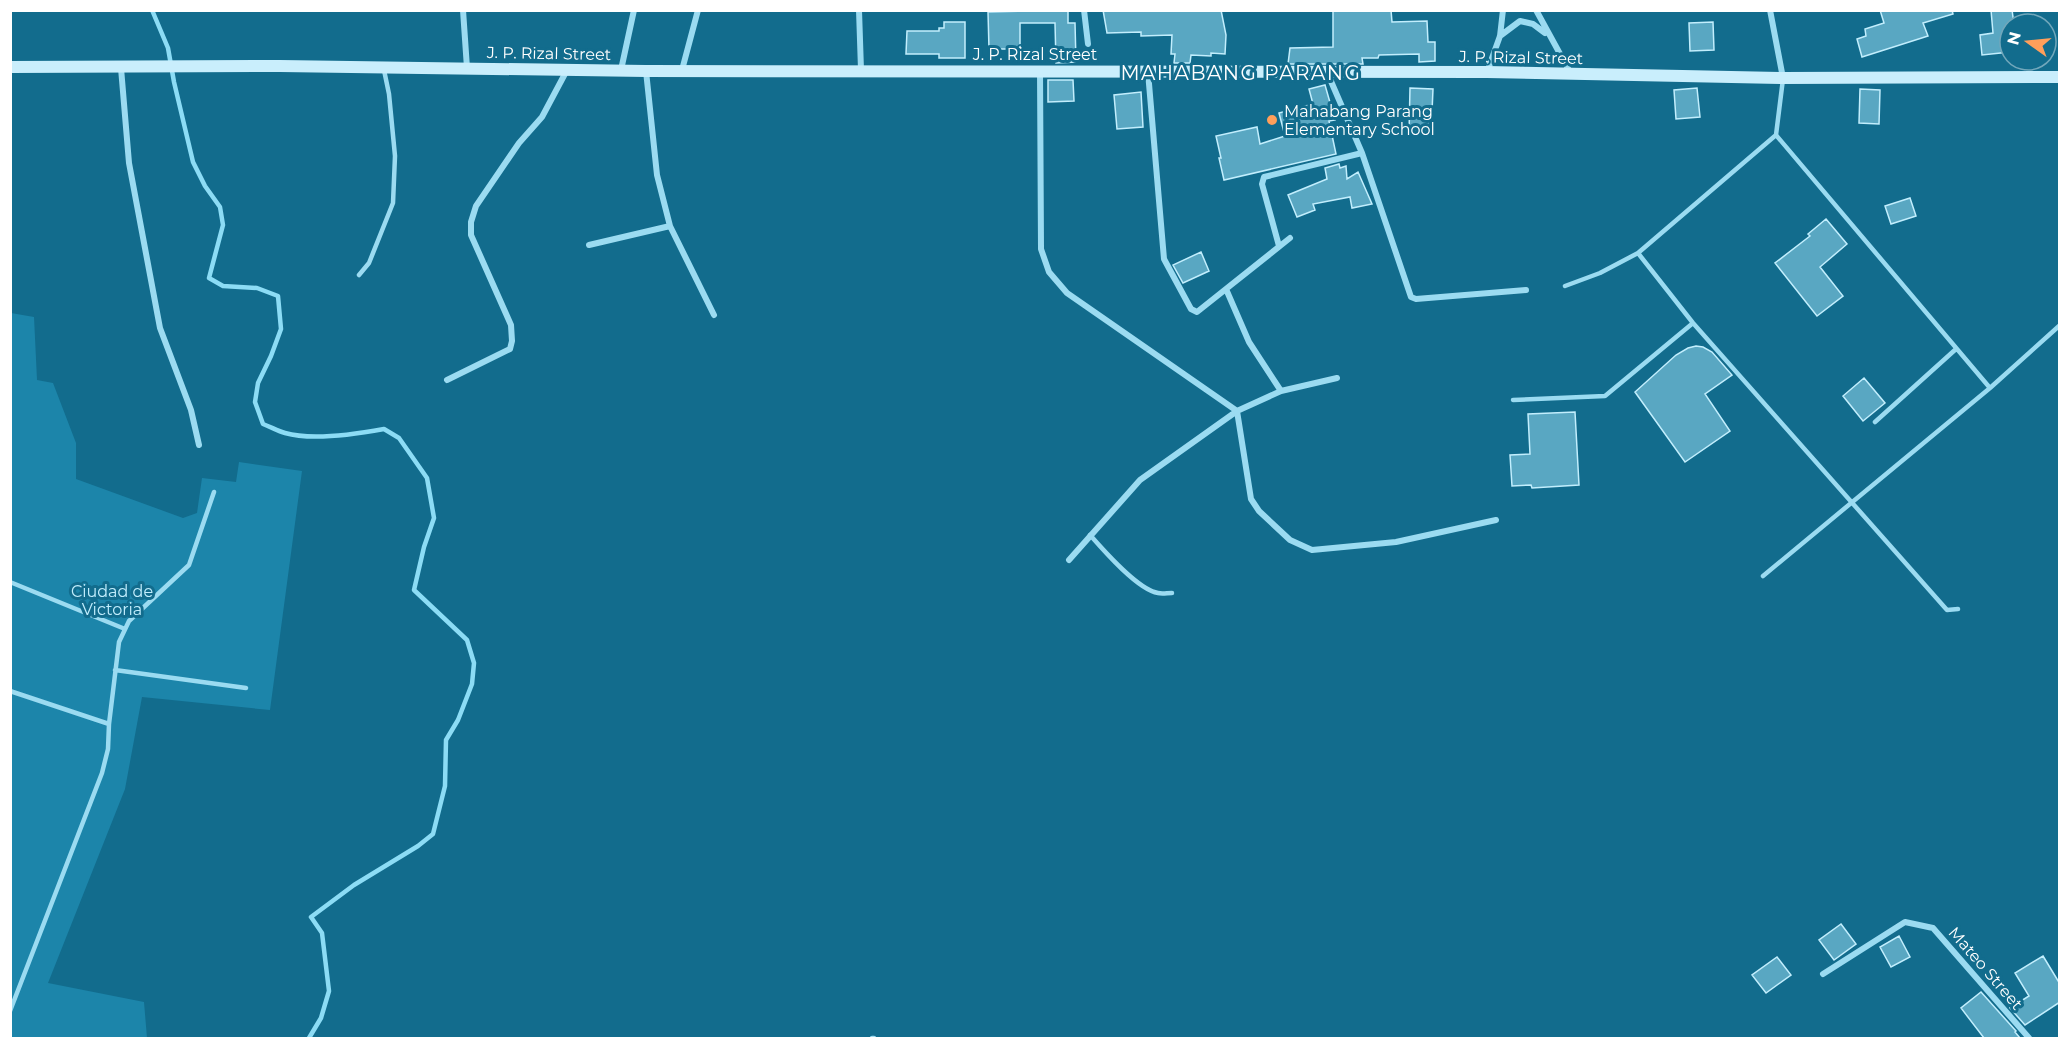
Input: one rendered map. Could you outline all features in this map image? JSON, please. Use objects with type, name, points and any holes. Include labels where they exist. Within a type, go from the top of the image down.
[{"type":"main road","name":"J. P. Rizal Street","points":[[10,67],[466,68],[646,71],[1487,72],[1783,78],[2060,77]]},
{"type":"street","points":[[463,10],[466,68]]},
{"type":"street","points":[[621,70],[634,10]]},
{"type":"street","points":[[682,70],[698,10]]},
{"type":"street","points":[[859,10],[861,70]]},
{"type":"street","points":[[1084,10],[1088,44]]},
{"type":"street","points":[[1487,72],[1500,36],[1503,10]]},
{"type":"street","points":[[1536,10],[1572,74]]},
{"type":"street","points":[[1770,10],[1783,78]]},
{"type":"street","points":[[1500,36],[1520,21],[1533,24],[1548,35]]},
{"type":"street","points":[[121,68],[129,163],[160,328],[190,410],[199,445]]},
{"type":"street","points":[[447,380],[510,349],[511,326],[471,235],[471,222],[476,206],[519,143],[542,117],[567,69]]},
{"type":"street","points":[[1040,70],[1041,249],[1049,272],[1067,292],[1237,411],[1251,499],[1259,511],[1290,540],[1312,550],[1395,542],[1496,520]]},
{"type":"street","points":[[646,71],[657,175],[670,226],[714,315]]},
{"type":"street","points":[[1148,71],[1164,259],[1193,311],[1197,312],[1290,238]]},
{"type":"street","points":[[1326,72],[1362,153],[1410,297],[1416,299],[1526,290]]},
{"type":"street","points":[[1279,246],[1262,184],[1264,177],[1362,153]]},
{"type":"street","points":[[589,245],[670,226]]},
{"type":"street","points":[[1226,289],[1249,342],[1281,392]]},
{"type":"street","points":[[1069,560],[1140,480],[1237,411],[1281,392],[1337,378]]},
{"type":"street","name":"Mateo Street","points":[[1823,974],[1905,922],[1933,928],[2029,1038]]},
{"type":"lane","points":[[359,275],[369,263],[393,203],[395,156],[389,94],[383,68]]},
{"type":"lane","points":[[1565,286],[1600,273],[1638,253],[1776,135],[1783,78]]},
{"type":"lane","points":[[1776,135],[1990,388]]},
{"type":"lane","points":[[1638,253],[1693,323],[1947,610],[1958,609]]},
{"type":"lane","points":[[1513,400],[1605,396],[1693,323]]},
{"type":"lane","points":[[1763,576],[1990,388],[2059,326]]},
{"type":"lane","points":[[1875,422],[1956,349]]},
{"type":"lane","points":[[10,1011],[102,773],[108,749],[119,642],[129,621],[189,565],[214,492]]},
{"type":"lane","points":[[1090,536],[1144,587],[1156,593],[1172,593]]},
{"type":"lane","points":[[10,582],[125,629]]},
{"type":"lane","points":[[115,670],[246,688]]},
{"type":"lane","points":[[10,691],[109,724]]},
{"type":"green space","name":"Ciudad de Victoria","points":[[11,313],[34,317],[37,380],[53,383],[76,443],[76,479],[183,518],[197,513],[202,478],[236,482],[239,462],[302,471],[270,710],[142,697],[125,789],[48,983],[144,1002],[147,1038],[11,1038]]},
{"type":"building","points":[[1068,10],[1068,23],[1075,23],[1076,62],[1056,63],[1055,23],[1020,23],[1020,49],[989,49],[988,12]]},
{"type":"building","points":[[1103,10],[1221,10],[1226,35],[1225,54],[1191,55],[1190,63],[1174,63],[1175,54],[1171,54],[1172,35],[1141,36],[1141,32],[1107,33]]},
{"type":"building","points":[[1333,10],[1391,10],[1392,22],[1427,21],[1428,42],[1435,42],[1435,61],[1419,62],[1419,54],[1379,55],[1378,58],[1362,58],[1363,64],[1288,64],[1290,48],[1333,47]]},
{"type":"building","points":[[1880,10],[1952,10],[1953,14],[1923,23],[1928,36],[1862,57],[1857,39],[1866,36],[1865,29],[1884,23]]},
{"type":"building","points":[[1991,10],[2012,10],[2012,12],[1998,12],[1998,53],[1982,55],[1980,35],[1993,33]]},
{"type":"building","points":[[944,22],[965,22],[965,58],[939,58],[939,54],[906,54],[907,31],[939,31],[939,28],[944,28]]},
{"type":"building","points":[[1713,22],[1714,50],[1690,51],[1689,23]]},
{"type":"building","points":[[1048,80],[1073,80],[1074,101],[1048,102]]},
{"type":"building","points":[[1325,85],[1335,120],[1329,121],[1336,154],[1224,180],[1216,136],[1257,127],[1260,144],[1285,136],[1279,113],[1313,104],[1309,89]]},
{"type":"building","points":[[1410,88],[1433,89],[1431,135],[1409,134]]},
{"type":"building","points":[[1697,88],[1700,117],[1676,119],[1674,90]]},
{"type":"building","points":[[1860,89],[1880,90],[1879,124],[1859,123]]},
{"type":"building","points":[[1141,92],[1143,127],[1117,129],[1114,95]]},
{"type":"building","points":[[1339,164],[1340,168],[1346,166],[1347,179],[1358,172],[1372,204],[1352,208],[1350,197],[1313,204],[1315,210],[1297,217],[1288,195],[1327,179],[1325,168]]},
{"type":"building","points":[[1910,198],[1916,216],[1891,224],[1885,206]]},
{"type":"building","points":[[1826,219],[1847,244],[1820,267],[1843,296],[1817,316],[1775,263],[1810,236],[1808,234]]},
{"type":"building","points":[[1201,252],[1209,271],[1183,283],[1173,265]]},
{"type":"building","points":[[1696,346],[1712,352],[1732,375],[1705,394],[1730,431],[1685,462],[1635,392],[1676,355]]},
{"type":"building","points":[[1864,378],[1885,403],[1863,421],[1843,396]]},
{"type":"building","points":[[1575,412],[1579,485],[1532,488],[1531,485],[1512,486],[1510,455],[1530,454],[1528,414]]},
{"type":"building","points":[[1841,924],[1856,944],[1834,960],[1819,940]]},
{"type":"building","points":[[1899,936],[1910,957],[1891,967],[1880,947]]},
{"type":"building","points":[[2043,956],[2060,984],[2060,1002],[2025,1025],[2010,1008],[2029,996],[2015,973]]},
{"type":"building","points":[[1777,957],[1791,975],[1766,993],[1752,975]]},
{"type":"building","points":[[1981,992],[2020,1038],[1984,1038],[1961,1008]]},
{"type":"waterway","points":[[152,10],[168,48],[193,162],[205,186],[220,207],[223,225],[209,278],[223,286],[257,288],[278,296],[281,329],[258,383],[255,402],[263,424],[296,435],[335,436],[384,429],[399,438],[427,478],[434,518],[424,547],[414,590],[467,640],[474,663],[472,684],[458,720],[446,740],[445,786],[433,834],[418,846],[354,885],[311,917],[322,933],[329,991],[321,1018],[309,1038]]},
{"type":"place","name":"Mahabang Parang Elementary School","points":[[1272,120]]},
{"type":"district","name":"MAHABANG PARANG","points":[[1241,73]]}]
